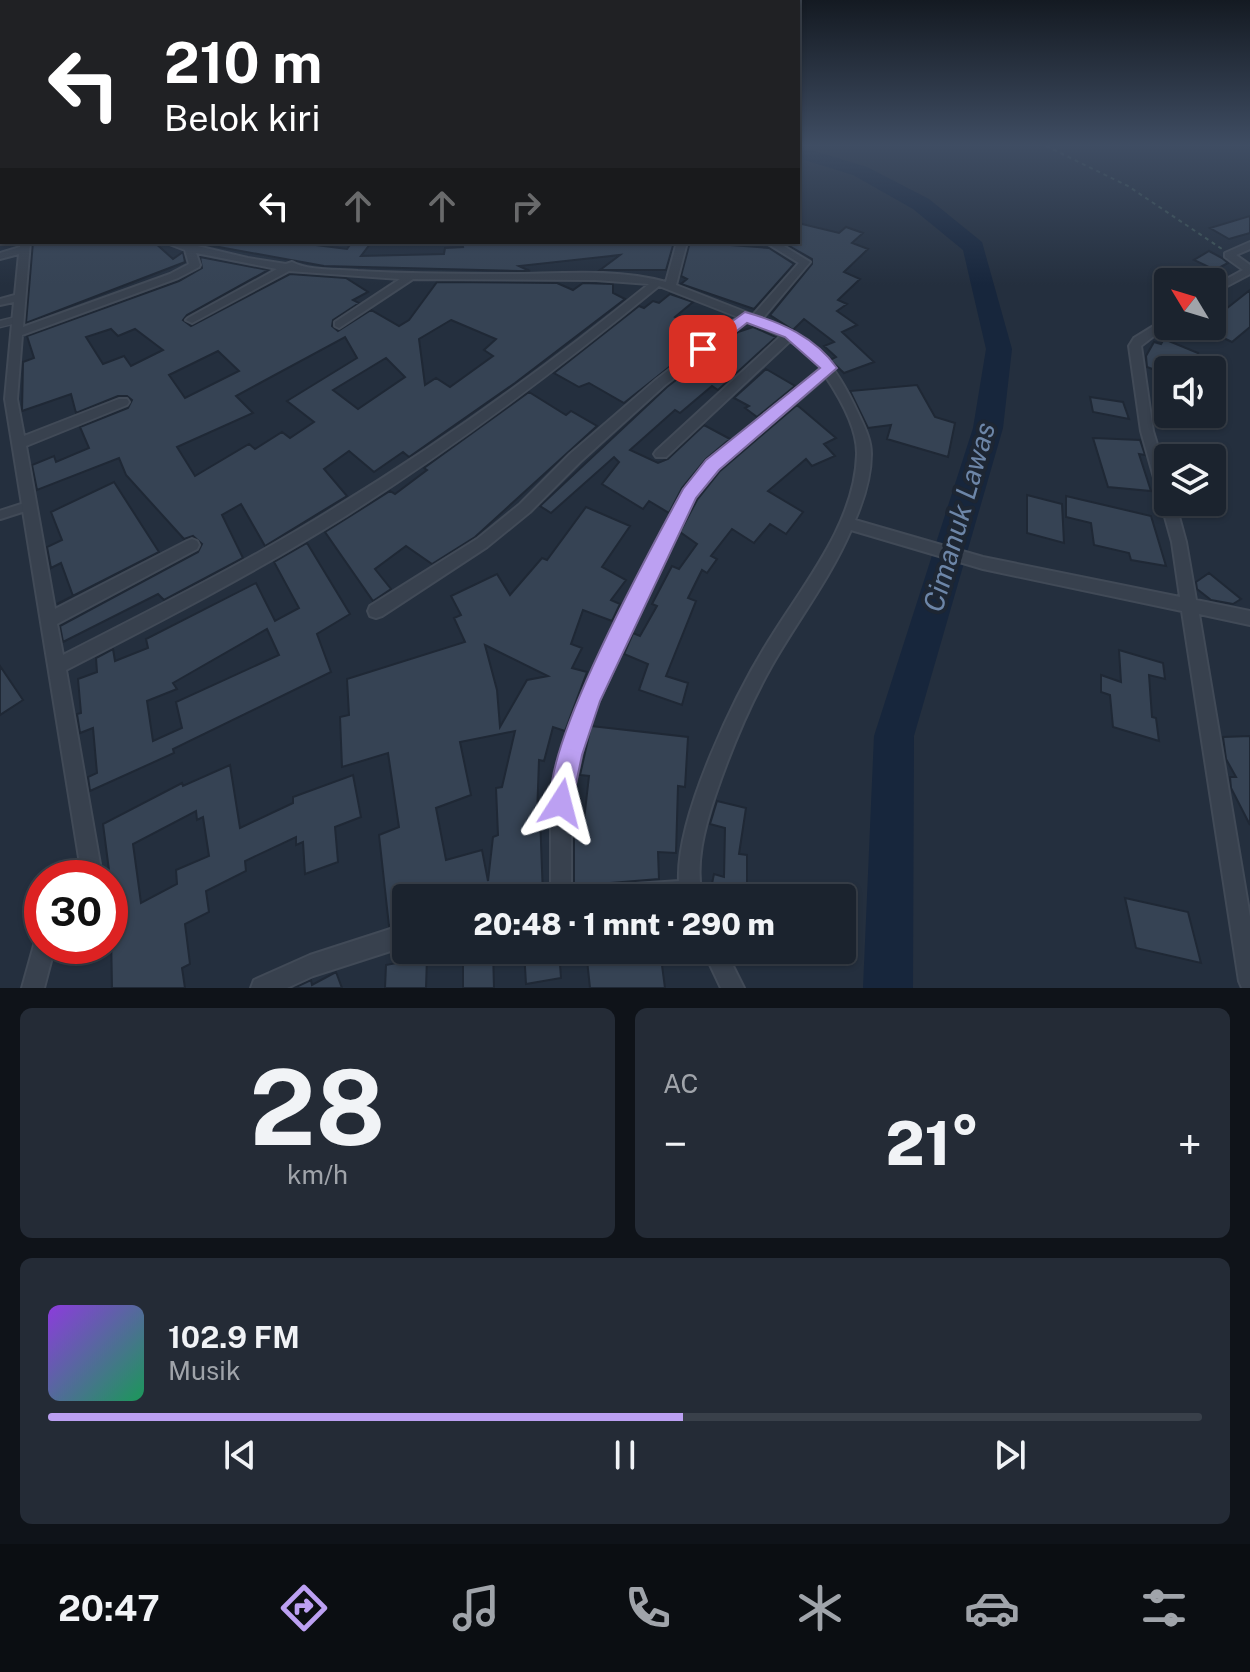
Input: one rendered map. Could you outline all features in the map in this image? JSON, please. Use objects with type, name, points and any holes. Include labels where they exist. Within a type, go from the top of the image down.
[{"type":"street","points":[[175,244],[292,265],[411,276],[615,278],[664,285],[790,334],[812,349],[829,368],[862,437],[864,458],[847,523],[800,608],[764,663],[722,749],[696,825],[692,884]]},
{"type":"street","points":[[57,666],[198,594],[329,518],[527,385],[664,285],[681,244]]},
{"type":"street","points":[[376,611],[482,543],[525,508],[652,390],[750,318],[805,262],[774,244]]},
{"type":"street","points":[[4,255],[25,245],[11,399],[89,860]]},
{"type":"street","points":[[1226,283],[1250,270],[1229,255],[1250,245]]},
{"type":"street","points":[[18,326],[166,280],[195,265],[190,249]]},
{"type":"street","points":[[192,320],[292,265]]},
{"type":"street","points":[[339,324],[411,276]]},
{"type":"street","points":[[2,301],[21,297]]},
{"type":"street","points":[[1154,331],[1135,346],[1147,431],[1177,535],[1250,981]]},
{"type":"street","points":[[661,454],[790,334]]},
{"type":"street","points":[[561,884],[561,803],[579,724],[600,672],[683,507],[713,465],[829,368]]},
{"type":"street","points":[[19,443],[123,402]]},
{"type":"street","points":[[847,523],[983,563],[1250,618]]},
{"type":"street","points":[[47,621],[192,545]]},
{"type":"street","points":[[262,988],[310,966],[392,940]]},
{"type":"street","points":[[33,988],[39,964]]},
{"type":"street","points":[[721,964],[733,988]]},
{"type":"lane","points":[[0,324],[18,326]]},
{"type":"lane","points":[[3,514],[29,506]]},
{"type":"path","points":[[1137,192],[1229,255]]},
{"type":"building","points":[[1250,216],[1250,233],[1229,239],[1210,228]]},
{"type":"building","points":[[800,223],[839,233],[846,227],[863,233],[852,243],[868,249],[844,272],[860,279],[838,300],[847,304],[837,311],[857,325],[842,332],[874,362],[844,373],[830,360],[836,357],[824,346],[834,342],[804,319],[793,330],[770,315],[812,264],[812,259],[786,244],[800,244]]},
{"type":"building","points":[[33,244],[156,244],[173,259],[183,252],[185,262],[26,323]]},
{"type":"building","points":[[203,244],[308,244],[347,249],[351,244],[370,244],[361,256],[444,254],[445,248],[463,247],[462,244],[673,244],[666,270],[600,270],[620,255],[519,266],[530,271],[324,266]]},
{"type":"building","points":[[689,244],[769,248],[794,264],[754,309],[681,284],[687,279],[681,276]]},
{"type":"building","points":[[1209,251],[1228,263],[1211,268],[1194,260]]},
{"type":"building","points":[[200,257],[268,270],[187,315],[183,320],[191,326],[290,274],[346,278],[368,292],[353,300],[359,303],[333,320],[332,326],[338,331],[371,310],[399,326],[409,320],[437,282],[557,283],[573,290],[583,283],[613,284],[613,293],[625,299],[515,383],[409,457],[403,452],[374,472],[349,451],[324,469],[347,496],[265,546],[241,504],[222,515],[243,558],[164,600],[158,594],[63,642],[60,626],[198,552],[202,544],[193,536],[184,539],[126,475],[119,458],[37,490],[32,465],[54,456],[56,462],[89,448],[80,427],[128,408],[132,400],[127,396],[118,396],[76,413],[71,394],[22,411],[23,362],[34,358],[27,336],[179,281],[202,268]],"holes":[[[451,320],[496,339],[484,350],[493,356],[450,387],[436,378],[425,385],[419,339]],[[111,329],[118,336],[135,329],[163,350],[131,366],[124,356],[103,364],[86,337]],[[345,337],[357,358],[287,401],[314,422],[290,438],[282,432],[255,449],[249,444],[195,476],[177,447],[253,413],[236,396]],[[218,351],[239,371],[185,398],[169,375]],[[386,358],[405,377],[358,409],[333,390]]]},
{"type":"building","points":[[1250,290],[1250,327],[1232,342],[1226,339],[1226,309]]},
{"type":"building","points":[[670,294],[693,302],[675,317],[712,333],[624,403],[589,383],[579,387],[554,373],[639,306],[644,308],[653,301],[659,303]]},
{"type":"building","points":[[753,327],[776,337],[718,390],[712,386],[680,413],[675,410],[630,450],[658,463],[668,459],[704,425],[730,439],[706,459],[682,488],[669,513],[649,501],[643,509],[602,484],[619,462],[614,457],[551,513],[540,506],[667,387],[738,332]]},
{"type":"building","points":[[1166,340],[1198,353],[1196,356],[1154,356],[1154,370],[1147,367],[1146,356],[1154,342],[1161,344]]},
{"type":"building","points":[[766,369],[795,386],[757,417],[745,408],[749,406],[734,398]]},
{"type":"building","points":[[917,385],[935,417],[955,423],[948,457],[887,439],[891,425],[868,428],[850,391]]},
{"type":"building","points":[[529,392],[566,415],[571,411],[597,426],[475,537],[432,564],[406,546],[375,569],[391,589],[373,601],[325,532],[390,491],[395,494],[427,470],[424,468]]},
{"type":"building","points":[[1090,397],[1123,402],[1129,419],[1093,412]]},
{"type":"building","points":[[797,405],[836,438],[824,444],[835,456],[812,466],[806,459],[768,491],[803,512],[786,534],[770,524],[754,543],[732,529],[711,556],[717,559],[707,573],[702,570],[688,598],[696,601],[666,676],[688,683],[682,705],[639,690],[648,664],[624,654],[633,633],[640,636],[657,606],[652,604],[672,566],[679,569],[697,544],[680,532],[697,500],[720,471]]},
{"type":"building","points":[[1093,438],[1140,440],[1145,455],[1139,454],[1151,491],[1108,487]]},
{"type":"building","points":[[114,482],[159,552],[73,596],[61,563],[51,568],[47,547],[62,540],[51,512]]},
{"type":"building","points":[[1027,495],[1062,504],[1064,543],[1027,533]]},
{"type":"building","points":[[1066,496],[1151,516],[1166,566],[1131,560],[1129,553],[1094,545],[1091,523],[1066,517]]},
{"type":"building","points":[[586,507],[630,526],[602,567],[626,580],[611,600],[620,604],[612,621],[583,610],[571,644],[582,648],[572,668],[587,672],[565,731],[553,727],[544,761],[539,760],[537,816],[540,816],[543,884],[392,884],[392,925],[389,926],[379,835],[399,827],[388,753],[342,767],[340,717],[349,715],[347,679],[465,642],[454,618],[461,615],[451,596],[497,574],[510,595],[542,558],[547,560]],"holes":[[[485,645],[548,676],[527,680],[500,727],[497,690]],[[515,731],[502,787],[496,788],[498,835],[493,837],[488,881],[482,850],[446,860],[436,808],[471,795],[460,742]]]},
{"type":"building","points":[[307,543],[350,614],[317,634],[331,672],[173,749],[174,753],[90,791],[88,777],[97,773],[93,728],[80,733],[78,679],[97,672],[96,658],[113,649],[115,661],[148,648],[146,639],[256,583],[275,621],[299,608],[274,562]],"holes":[[[267,629],[279,655],[176,702],[182,728],[153,741],[147,701],[177,689],[173,683]]]},
{"type":"building","points":[[1209,573],[1241,599],[1233,604],[1211,600],[1197,589],[1196,582]]},
{"type":"building","points":[[1119,650],[1163,663],[1165,679],[1149,675],[1152,717],[1156,718],[1159,741],[1113,727],[1110,695],[1101,692],[1101,675],[1121,682]]},
{"type":"building","points":[[0,666],[23,700],[0,715]]},
{"type":"building","points":[[591,726],[688,737],[685,787],[678,786],[676,853],[658,852],[659,879],[574,884],[574,820],[584,820],[589,776],[580,775]]},
{"type":"building","points":[[1250,736],[1250,825],[1231,788],[1230,777],[1236,777],[1226,759],[1223,737]]},
{"type":"building","points":[[230,765],[240,828],[293,803],[293,797],[353,775],[361,817],[335,827],[338,862],[305,874],[303,842],[296,845],[296,837],[245,861],[246,871],[206,891],[209,912],[185,924],[190,964],[182,968],[185,988],[112,988],[112,964],[128,964],[128,860],[108,860],[103,824],[182,783],[183,786]],"holes":[[[196,811],[197,820],[203,817],[209,856],[176,870],[177,884],[141,903],[133,844]]]},
{"type":"building","points":[[717,801],[746,808],[739,854],[747,855],[747,884],[712,884],[714,874],[724,877],[725,828],[710,824]]},
{"type":"building","points":[[1125,898],[1188,912],[1201,963],[1136,948]]},
{"type":"building","points":[[427,964],[426,988],[385,988],[386,965]]},
{"type":"building","points":[[463,964],[493,964],[494,988],[463,988]]},
{"type":"building","points":[[525,964],[560,964],[561,978],[526,984]]},
{"type":"building","points":[[587,964],[662,964],[665,988],[590,988]]},
{"type":"building","points":[[336,972],[342,988],[294,988],[311,980],[312,985]]},
{"type":"waterway","name":"Cimanuk Lawas","points":[[888,988],[894,736],[988,428],[999,349],[974,247],[921,204],[899,192]]},
{"type":"route","points":[[561,803],[570,755],[589,698],[689,494],[713,465],[829,368],[812,349],[790,334],[745,317],[703,349]]}]
